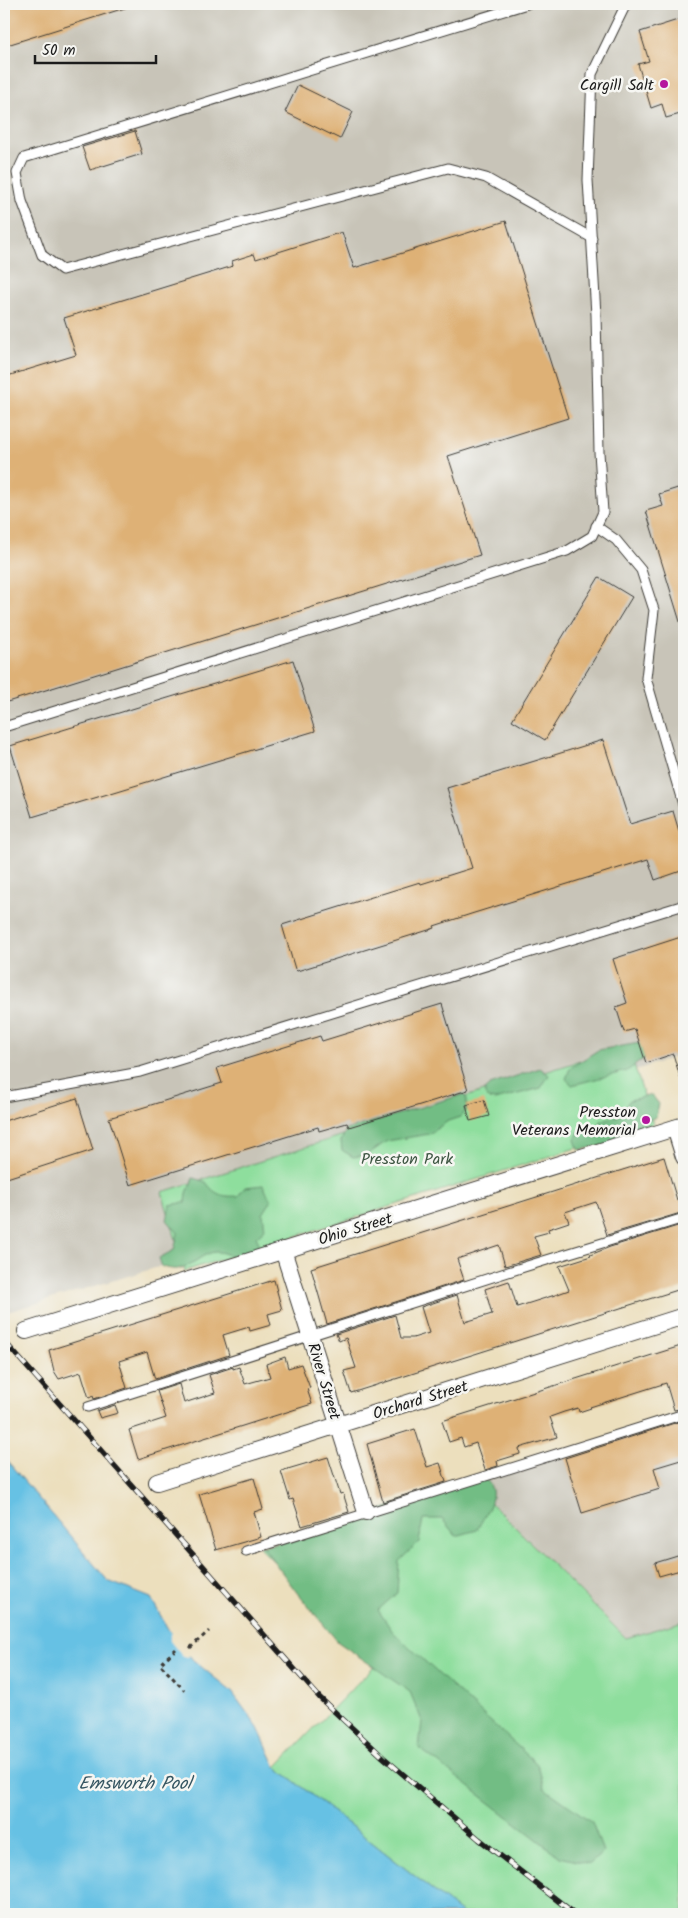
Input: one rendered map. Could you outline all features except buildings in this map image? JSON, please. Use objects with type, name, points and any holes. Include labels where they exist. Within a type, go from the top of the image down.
[{"type":"street","points":[[680,1127],[684,1157]]},
{"type":"street","name":"Ohio Street","points":[[26,1331],[680,1127]]},
{"type":"street","name":"River Street","points":[[283,1250],[366,1512]]},
{"type":"street","name":"Orchard Street","points":[[157,1482],[684,1316]]},
{"type":"lane","points":[[527,4],[24,158],[17,173],[22,201],[42,255],[62,270],[448,168],[486,178],[592,238]]},
{"type":"lane","points":[[4,726],[567,552],[592,536],[603,512],[599,452],[596,315],[588,180],[592,74],[626,4]]},
{"type":"lane","points":[[596,526],[616,540],[641,570],[654,610],[646,678],[684,808]]},
{"type":"lane","points":[[4,1097],[140,1072],[681,906],[684,902]]},
{"type":"lane","points":[[88,1407],[684,1218]]},
{"type":"lane","points":[[246,1551],[684,1414]]},
{"type":"path","points":[[190,1648],[209,1631]]},
{"type":"path","points":[[176,1649],[160,1664],[184,1690]]},
{"type":"shaded area","points":[[4,4],[684,4],[684,1054],[636,1070],[162,1192],[182,1260],[4,1313]]},
{"type":"shaded area","points":[[684,1414],[684,1621],[626,1638],[478,1490],[474,1479]]},
{"type":"green space","points":[[640,1043],[645,1058],[627,1071],[572,1085],[566,1079],[570,1068],[598,1050]]},
{"type":"green space","name":"Presston Park","points":[[628,1046],[653,1124],[185,1271],[162,1192]]},
{"type":"green space","points":[[540,1068],[549,1075],[541,1088],[495,1100],[489,1099],[485,1095],[485,1089],[490,1085]]},
{"type":"green space","points":[[464,1094],[467,1100],[466,1111],[460,1117],[448,1121],[429,1134],[387,1141],[367,1155],[353,1157],[342,1150],[341,1141],[346,1130]]},
{"type":"green space","points":[[652,1095],[659,1104],[656,1117],[644,1122],[638,1139],[579,1150],[575,1140],[579,1131],[596,1130],[602,1120],[618,1116],[630,1100]]},
{"type":"green space","points":[[193,1178],[206,1182],[216,1192],[228,1196],[238,1196],[245,1187],[263,1185],[271,1201],[263,1214],[265,1229],[256,1237],[260,1245],[253,1255],[237,1260],[227,1254],[212,1252],[178,1269],[162,1267],[159,1258],[174,1250],[178,1233],[167,1220],[170,1205],[186,1202],[187,1193]]},
{"type":"green space","points":[[483,1477],[492,1489],[492,1496],[488,1509],[477,1530],[456,1536],[442,1519],[423,1519],[419,1542],[399,1561],[397,1593],[378,1610],[393,1632],[538,1765],[544,1788],[592,1822],[603,1852],[590,1864],[560,1857],[419,1748],[422,1721],[410,1692],[338,1642],[298,1594],[263,1547]]},
{"type":"green space","points":[[478,1490],[626,1638],[684,1621],[684,1914],[463,1914],[276,1767],[377,1663],[259,1547]]},
{"type":"water","name":"Emsworth Pool","points":[[4,1457],[108,1581],[151,1598],[168,1629],[193,1660],[232,1692],[258,1728],[276,1767],[463,1914],[4,1914]]},
{"type":"pier","points":[[174,1632],[191,1654],[188,1657],[182,1656],[170,1641],[170,1634]]},
{"type":"railway","points":[[4,1341],[320,1698],[383,1757],[479,1839],[575,1914]]},
{"type":"place","name":"Cargill Salt","points":[[664,84]]},
{"type":"place","name":"Presston Veterans Memorial","points":[[646,1120]]}]
